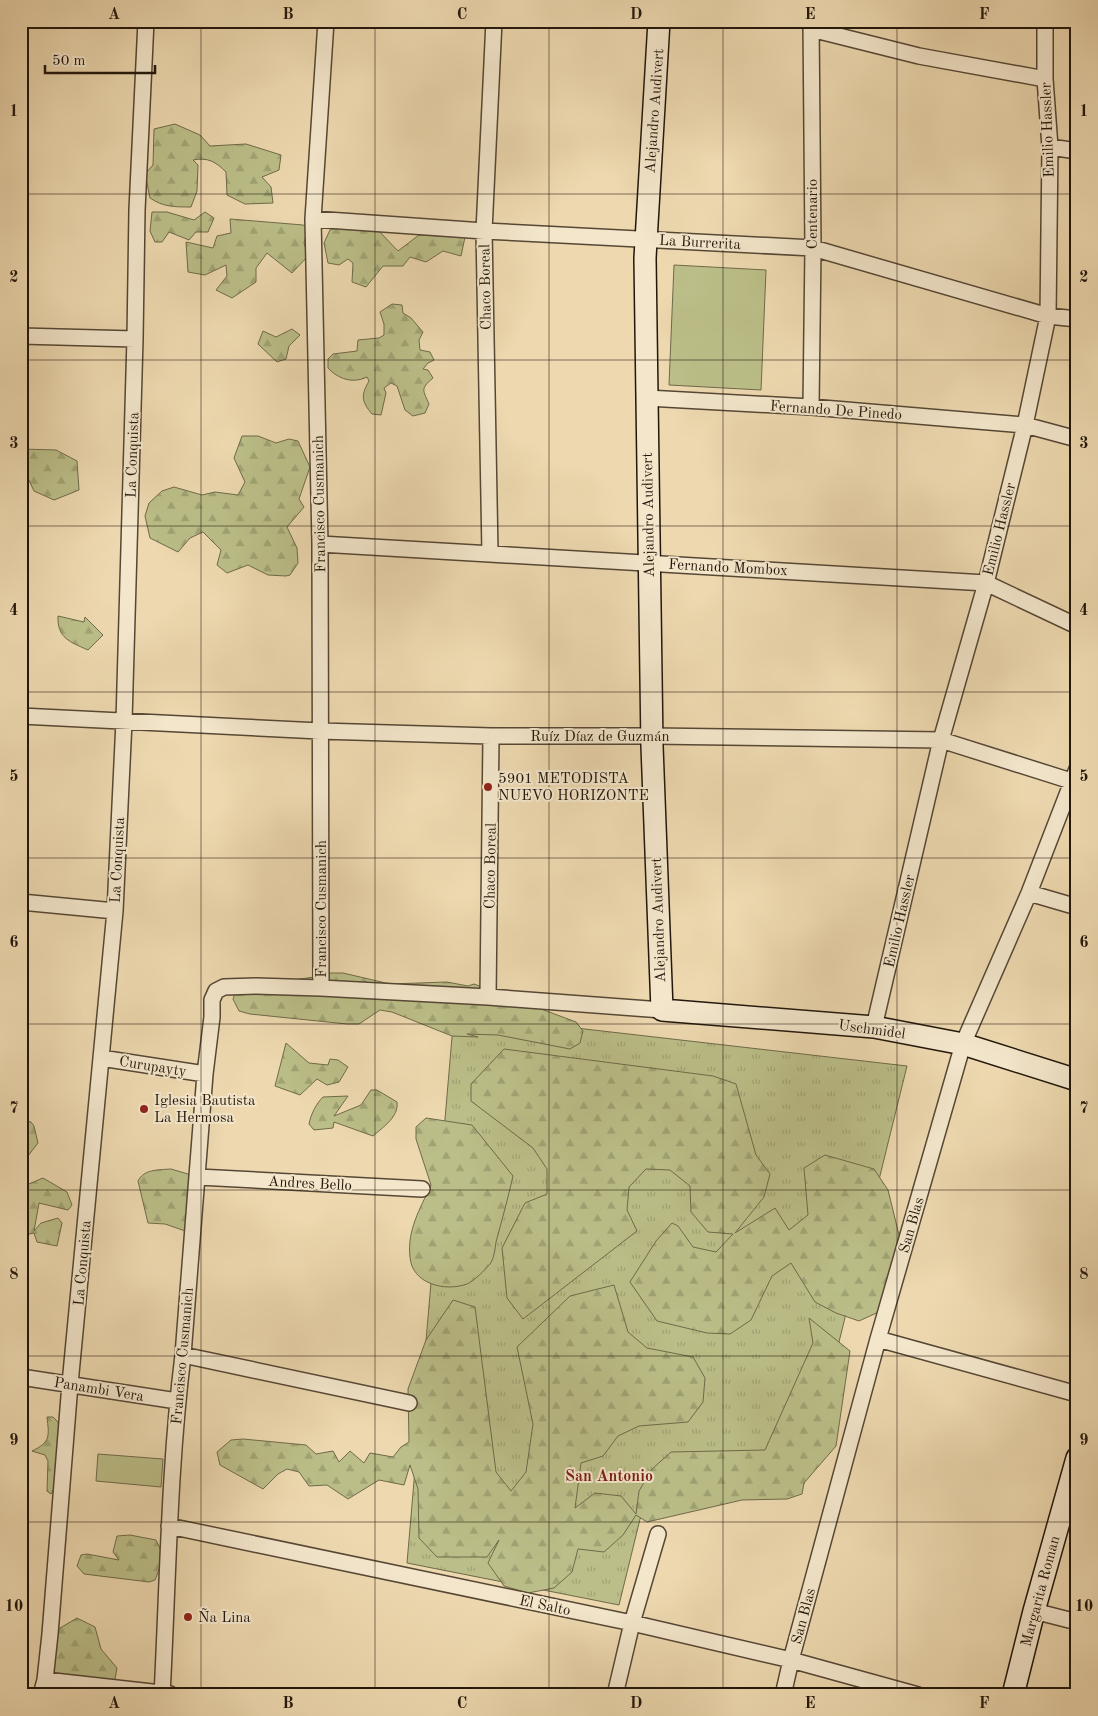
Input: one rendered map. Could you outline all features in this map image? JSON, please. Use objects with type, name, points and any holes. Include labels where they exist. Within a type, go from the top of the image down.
[{"type":"street","name":"La Conquista","points":[[41,1695],[45,1680],[50,1634],[70,1384],[115,910],[124,721],[137,210],[146,21]]},
{"type":"street","name":"Francisco Cusmanich","points":[[321,988],[320,544],[313,219],[326,21]]},
{"type":"street","name":"Chaco Boreal","points":[[490,553],[484,231],[494,21]]},
{"type":"street","name":"Alejandro Audivert","points":[[659,21],[646,239],[652,736],[662,1010]]},
{"type":"street","name":"Emilio Hassler","points":[[874,1027],[942,740],[986,582],[1025,425],[1048,316],[1050,147],[1045,79],[1045,21]]},
{"type":"street","points":[[811,25],[919,56],[1045,79]]},
{"type":"street","name":"Centenario","points":[[811,25],[811,407]]},
{"type":"street","points":[[1050,147],[1077,151]]},
{"type":"street","name":"La Burrerita","points":[[313,219],[484,231],[812,248],[1048,316],[1077,320]]},
{"type":"street","points":[[21,336],[135,338]]},
{"type":"street","name":"Fernando De Pinedo","points":[[647,398],[811,407],[1025,425],[1077,439]]},
{"type":"street","name":"Fernando Mombox","points":[[320,544],[986,582]]},
{"type":"street","points":[[986,582],[1077,626]]},
{"type":"street","name":"Ruíz Díaz de Guzmán","points":[[21,716],[320,732],[492,736],[942,740],[1074,775]]},
{"type":"street","name":"Chaco Boreal","points":[[488,996],[492,736]]},
{"type":"street","name":"San Blas","points":[[783,1695],[878,1339],[963,1044],[1029,894],[1074,775]]},
{"type":"street","points":[[1029,894],[1077,908]]},
{"type":"street","points":[[21,902],[115,910]]},
{"type":"street","name":"Francisco Cusmanich","points":[[165,1694],[169,1526],[177,1401],[183,1355],[212,1000],[216,991],[224,987],[256,986],[321,988],[488,996],[662,1010]]},
{"type":"street","name":"Uschmidel","points":[[662,1010],[874,1027],[963,1044],[1077,1080]]},
{"type":"street","name":"Curupayty","points":[[101,1058],[205,1074]]},
{"type":"street","name":"Andres Bello","points":[[198,1177],[422,1189]]},
{"type":"street","points":[[878,1339],[1077,1394]]},
{"type":"street","points":[[183,1355],[409,1403]]},
{"type":"street","name":"Panambi Vera","points":[[21,1377],[177,1401]]},
{"type":"street","name":"Margarita Roman","points":[[1013,1695],[1034,1611],[1077,1458]]},
{"type":"street","name":"El Salto","points":[[169,1526],[632,1624],[791,1660],[918,1695]]},
{"type":"street","points":[[615,1695],[632,1624],[658,1534]]},
{"type":"street","points":[[1034,1611],[1077,1622]]},
{"type":"street","points":[[45,1680],[165,1694]]},
{"type":"green space","points":[[175,124],[200,135],[210,146],[246,144],[281,155],[279,170],[262,177],[271,187],[273,203],[245,204],[227,195],[226,172],[219,165],[203,159],[193,160],[198,165],[197,191],[191,207],[164,205],[150,198],[145,174],[153,165],[154,129]]},
{"type":"green space","points":[[152,212],[167,212],[194,220],[205,212],[214,218],[208,232],[196,232],[189,240],[169,232],[162,242],[155,242],[150,231]]},
{"type":"green space","points":[[230,219],[303,225],[308,228],[304,243],[308,256],[292,273],[267,253],[256,268],[256,282],[232,298],[216,290],[227,276],[226,265],[205,275],[188,272],[186,242],[213,248],[217,236],[231,233]]},
{"type":"green space","points":[[343,225],[378,230],[398,251],[419,235],[465,237],[461,256],[443,251],[426,262],[410,257],[403,266],[383,266],[366,287],[352,282],[353,263],[348,259],[339,265],[328,263],[324,243],[330,230]]},
{"type":"green space","points":[[674,265],[766,270],[761,390],[669,385]]},
{"type":"green space","points":[[392,304],[402,305],[403,313],[411,318],[423,332],[419,340],[420,350],[430,352],[434,360],[423,369],[428,370],[433,378],[424,387],[425,396],[429,404],[425,413],[413,416],[405,410],[397,386],[391,383],[384,388],[386,393],[381,415],[372,414],[363,398],[369,381],[367,377],[356,380],[341,378],[328,368],[328,359],[333,354],[357,351],[358,340],[379,338],[384,335],[384,324],[380,312]]},
{"type":"green space","points":[[292,329],[300,335],[289,346],[286,359],[277,362],[258,344],[263,331],[276,337]]},
{"type":"green space","points":[[242,436],[258,436],[276,443],[289,439],[298,441],[310,467],[299,499],[304,507],[287,527],[297,548],[298,563],[290,575],[268,575],[248,565],[227,573],[217,565],[221,550],[203,532],[190,538],[178,552],[150,538],[145,516],[149,503],[162,491],[174,487],[202,495],[215,492],[238,495],[245,482],[234,458]]},
{"type":"green space","points":[[21,449],[56,450],[77,461],[79,490],[54,500],[34,491],[26,474],[21,478]]},
{"type":"green space","points":[[58,616],[84,622],[85,617],[103,635],[88,650],[70,642],[62,634],[58,623]]},
{"type":"green space","points":[[316,973],[343,973],[390,984],[447,982],[468,986],[474,984],[576,1022],[583,1031],[580,1043],[570,1049],[498,1035],[467,1034],[478,1037],[452,1036],[392,1012],[380,1010],[359,1024],[250,1014],[239,1011],[233,999],[237,988],[314,977]]},
{"type":"green space","points":[[454,1014],[907,1066],[804,1484],[642,1511],[619,1605],[407,1563]]},
{"type":"green space","points":[[286,1043],[309,1063],[328,1065],[330,1059],[338,1060],[348,1067],[339,1082],[327,1085],[317,1079],[300,1095],[275,1086]]},
{"type":"green space","points":[[504,1049],[713,1076],[736,1084],[756,1155],[770,1174],[764,1197],[735,1233],[775,1208],[789,1230],[808,1215],[804,1168],[825,1155],[874,1169],[888,1190],[900,1239],[883,1310],[859,1321],[836,1313],[815,1302],[791,1263],[772,1276],[751,1320],[730,1334],[707,1333],[657,1321],[630,1282],[656,1241],[672,1223],[678,1226],[693,1247],[716,1252],[733,1234],[708,1232],[691,1212],[690,1186],[670,1170],[646,1169],[629,1187],[627,1210],[637,1231],[523,1319],[507,1298],[502,1248],[525,1203],[547,1194],[547,1169],[533,1148],[471,1101],[471,1084]]},
{"type":"green space","points":[[371,1090],[377,1090],[397,1102],[396,1112],[393,1117],[373,1136],[334,1122],[333,1128],[314,1130],[309,1124],[314,1109],[323,1097],[348,1096],[334,1116],[361,1105]]},
{"type":"green space","points":[[426,1118],[472,1125],[513,1176],[491,1262],[473,1280],[458,1286],[440,1286],[423,1280],[412,1266],[410,1257],[412,1229],[431,1185],[416,1139],[416,1127]]},
{"type":"green space","points":[[21,1121],[31,1122],[34,1126],[38,1143],[21,1165]]},
{"type":"green space","points":[[171,1169],[188,1174],[193,1179],[194,1234],[165,1224],[148,1223],[138,1181],[148,1172]]},
{"type":"green space","points":[[43,1178],[67,1192],[72,1205],[68,1210],[39,1203],[34,1231],[41,1223],[58,1218],[62,1223],[57,1246],[37,1242],[34,1233],[21,1236],[21,1216],[25,1215],[27,1204],[24,1186]]},
{"type":"green space","points":[[614,1285],[628,1332],[647,1348],[693,1357],[705,1378],[703,1402],[688,1422],[639,1426],[618,1436],[603,1456],[581,1463],[575,1508],[595,1493],[621,1496],[636,1514],[639,1491],[651,1470],[671,1452],[765,1450],[813,1343],[809,1318],[850,1351],[836,1446],[804,1483],[802,1494],[787,1499],[742,1500],[647,1522],[636,1515],[623,1535],[604,1552],[578,1549],[572,1572],[554,1588],[528,1593],[504,1586],[488,1563],[499,1540],[487,1557],[437,1557],[419,1538],[418,1489],[410,1465],[404,1485],[379,1480],[348,1499],[327,1485],[309,1486],[299,1472],[287,1469],[278,1474],[263,1489],[220,1465],[217,1452],[231,1440],[243,1439],[306,1445],[316,1454],[333,1451],[339,1462],[350,1451],[364,1463],[370,1453],[393,1457],[401,1447],[409,1442],[408,1389],[426,1340],[453,1300],[475,1307],[496,1472],[511,1491],[526,1472],[533,1424],[517,1347],[570,1296]]},
{"type":"green space","points":[[47,1417],[53,1417],[58,1422],[61,1434],[57,1483],[51,1494],[47,1491],[48,1461],[45,1455],[32,1451],[43,1445],[46,1441],[48,1434]]},
{"type":"green space","points":[[98,1454],[163,1459],[161,1487],[96,1481]]},
{"type":"green space","points":[[130,1535],[156,1540],[164,1557],[155,1580],[149,1582],[84,1574],[77,1566],[81,1555],[87,1554],[119,1560],[113,1552],[117,1536]]},
{"type":"green space","points":[[77,1618],[95,1627],[101,1649],[117,1668],[113,1690],[89,1694],[77,1690],[54,1675],[50,1634]]},
{"type":"place","name":"5901 METODISTA NUEVO HORIZONTE","points":[[488,787]]},
{"type":"place","name":"Iglesia Bautista La Hermosa","points":[[144,1109]]},
{"type":"place","name":"Ña Lina","points":[[188,1617]]},
{"type":"district","name":"San Antonio","points":[[609,1475]]}]
